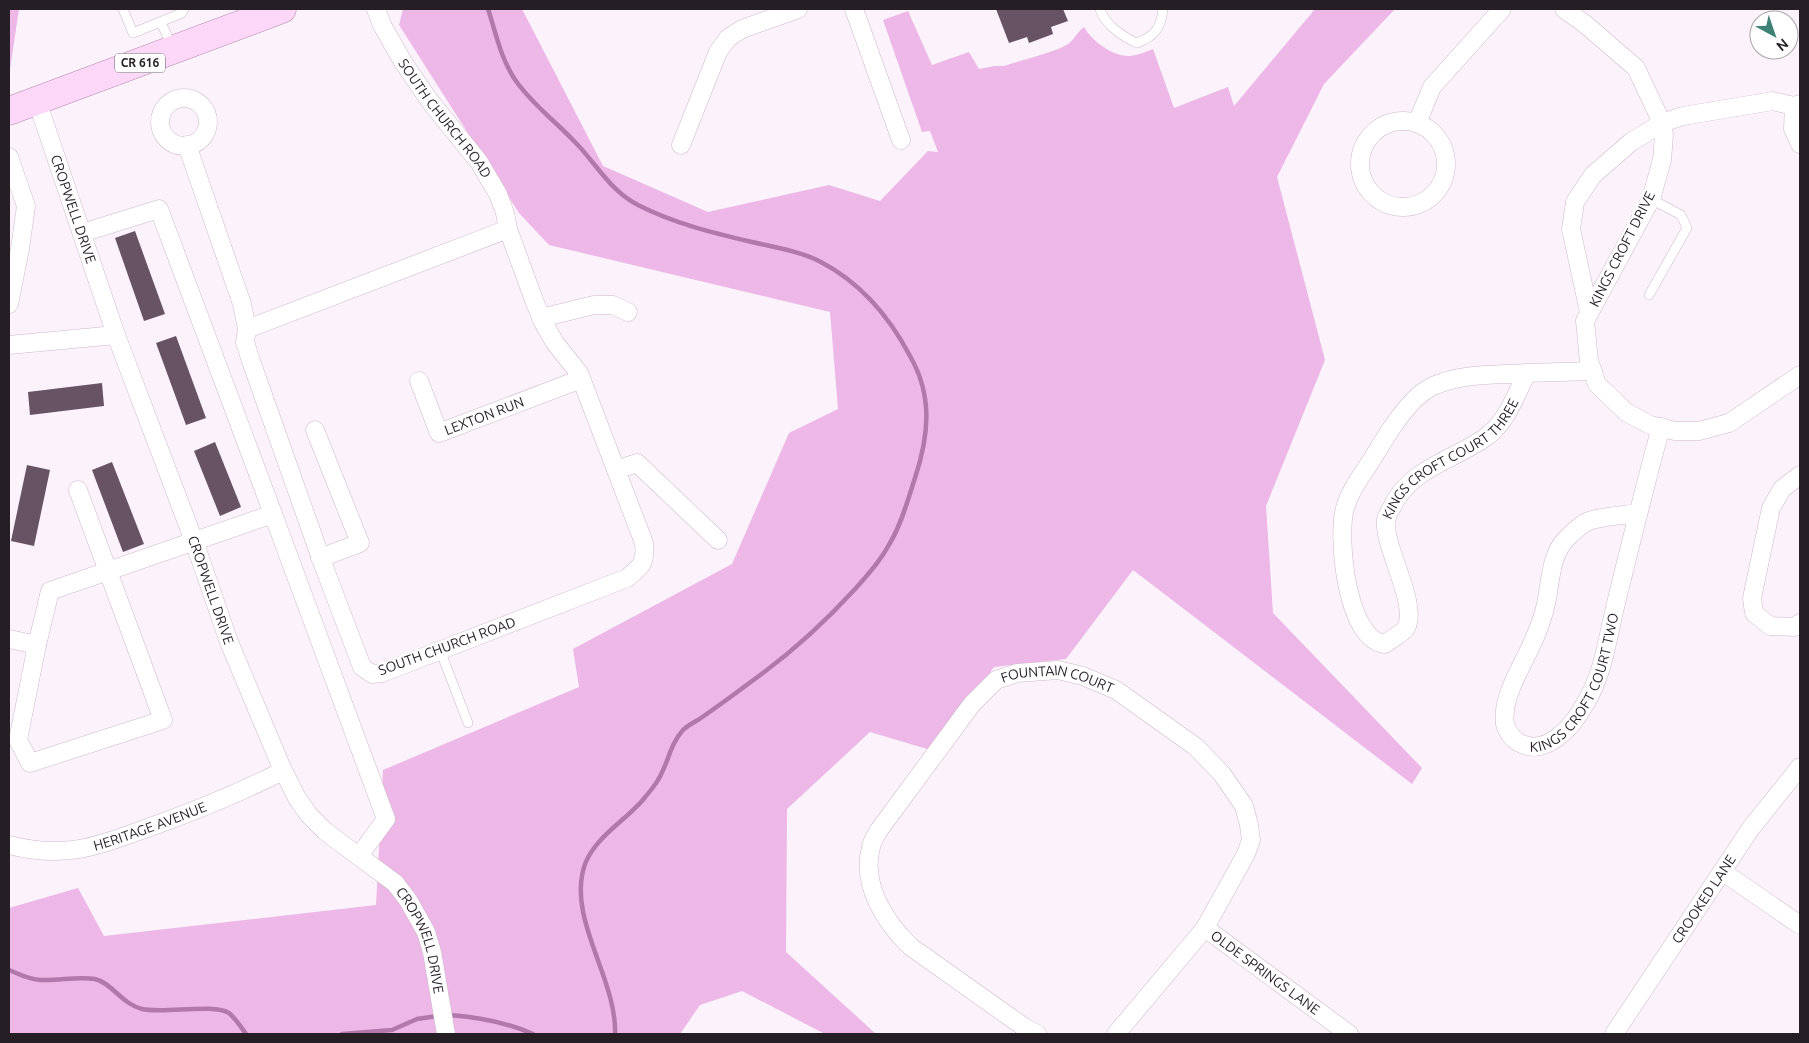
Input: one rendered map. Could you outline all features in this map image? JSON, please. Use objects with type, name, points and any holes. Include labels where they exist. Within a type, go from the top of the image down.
[{"type":"main road","name":"CR 616","points":[[9,111],[174,50],[274,10]]},
{"type":"street","name":"SOUTH CHURCH ROAD","points":[[187,145],[242,304],[246,329],[245,342],[320,558],[362,668],[372,674],[382,673],[627,578],[640,568],[646,558],[644,543],[579,373],[555,343],[542,318],[508,229],[505,213],[498,194],[479,162],[429,100],[403,62],[382,25],[376,9]]},
{"type":"street","points":[[682,145],[718,52],[728,38],[742,29],[798,9]]},
{"type":"street","points":[[854,9],[901,140]]},
{"type":"street","points":[[1416,123],[1432,87],[1502,9]]},
{"type":"street","name":"KINGS CROFT DRIVE","points":[[1564,9],[1585,24],[1636,68],[1662,122],[1664,135],[1662,160],[1651,199],[1589,312],[1586,321],[1590,361],[1597,384],[1626,412],[1650,425],[1674,431],[1699,431],[1729,423],[1800,375]]},
{"type":"street","points":[[1589,312],[1572,229],[1575,202],[1593,175],[1631,142],[1662,122],[1683,116],[1773,101],[1797,105],[1793,129],[1800,144]]},
{"type":"street","name":"CROPWELL DRIVE","points":[[37,102],[116,335],[194,541],[229,642],[283,771],[297,798],[325,831],[395,883],[408,900],[426,932],[436,972],[446,1034]]},
{"type":"street","points":[[1396,121],[1416,123],[1424,126],[1434,134],[1442,146],[1446,159],[1446,173],[1441,186],[1432,196],[1420,204],[1406,207],[1393,206],[1379,200],[1368,190],[1362,177],[1360,163],[1363,148],[1370,136],[1382,126],[1396,121]]},
{"type":"street","points":[[9,157],[26,206],[14,248],[9,304]]},
{"type":"street","points":[[82,233],[159,209],[386,819],[358,856]]},
{"type":"street","points":[[246,329],[508,229]]},
{"type":"street","points":[[542,318],[594,304],[613,304],[628,312]]},
{"type":"street","points":[[9,345],[116,335]]},
{"type":"street","name":"KINGS CROFT COURT THREE","points":[[1527,373],[1496,429],[1486,437],[1424,471],[1407,485],[1395,500],[1386,520],[1389,538],[1408,607],[1408,620],[1405,629],[1385,644],[1380,644],[1370,637],[1359,623],[1351,605],[1342,554],[1342,523],[1345,506],[1353,489],[1389,432],[1415,399],[1433,386],[1464,377],[1527,373],[1593,371]]},
{"type":"street","name":"LEXTON RUN","points":[[419,380],[438,434],[581,379]]},
{"type":"street","name":"KINGS CROFT COURT TWO","points":[[1638,513],[1589,521],[1568,536],[1554,558],[1546,605],[1531,646],[1517,672],[1504,712],[1506,726],[1514,739],[1523,746],[1536,748],[1548,744],[1567,729],[1586,704],[1599,672],[1638,513],[1662,428]]},
{"type":"street","points":[[315,430],[360,543],[320,558]]},
{"type":"street","points":[[616,470],[637,463],[718,540]]},
{"type":"street","points":[[1800,475],[1782,489],[1771,508],[1752,598],[1754,613],[1770,626],[1795,627],[1800,623]]},
{"type":"street","points":[[78,490],[108,571],[163,720],[30,763],[18,740],[36,646],[50,591],[108,571],[194,541],[273,514]]},
{"type":"street","points":[[9,639],[36,646]]},
{"type":"street","name":"FOUNTAIN COURT","points":[[1037,1034],[1024,1027],[911,947],[899,936],[876,901],[870,884],[868,858],[871,845],[879,830],[972,704],[996,680],[1017,673],[1058,670],[1083,676],[1116,690],[1196,747],[1222,774],[1244,806],[1249,825],[1250,840],[1246,854],[1205,928],[1116,1034]]},
{"type":"street","name":"CROOKED LANE","points":[[1614,1034],[1751,828],[1800,767]]},
{"type":"street","name":"HERITAGE AVENUE","points":[[9,845],[46,852],[61,852],[102,845],[207,806],[283,771]]},
{"type":"street","points":[[1723,872],[1800,925]]},
{"type":"street","name":"OLDE SPRINGS LANE","points":[[1205,928],[1349,1034]]},
{"type":"lane","points":[[123,9],[133,33],[182,13],[184,9]]},
{"type":"lane","points":[[1100,9],[1100,12],[1112,26],[1130,40],[1138,43],[1152,37],[1162,21],[1163,9]]},
{"type":"lane","points":[[161,22],[174,50]]},
{"type":"lane","points":[[1649,295],[1687,228],[1681,215],[1651,199]]},
{"type":"lane","points":[[440,650],[468,723]]},
{"type":"shaded area","points":[[9,9],[19,9],[9,76]]},
{"type":"shaded area","points":[[403,9],[522,9],[603,166],[708,212],[829,185],[880,201],[928,151],[938,152],[930,131],[922,132],[883,20],[908,11],[932,65],[969,52],[979,69],[1004,66],[1062,47],[1068,44],[1084,27],[1098,43],[1110,51],[1123,56],[1130,56],[1153,49],[1174,108],[1228,87],[1234,106],[1315,9],[1395,9],[1324,84],[1277,177],[1325,360],[1266,506],[1273,613],[1422,768],[1412,784],[1133,570],[1066,659],[994,667],[934,751],[870,732],[787,809],[786,952],[876,1034],[825,1034],[742,991],[700,1005],[680,1034],[9,1034],[9,908],[78,888],[104,936],[376,905],[383,770],[579,687],[573,649],[732,564],[789,433],[838,409],[830,312],[549,245],[519,213],[399,25]]},
{"type":"building","points":[[996,9],[1063,9],[1068,21],[1051,27],[1053,34],[1029,43],[1027,37],[1009,43]]},
{"type":"building","points":[[135,231],[165,314],[144,321],[115,238]]},
{"type":"building","points":[[176,336],[206,418],[186,425],[156,343]]},
{"type":"building","points":[[102,383],[104,406],[30,415],[28,392]]},
{"type":"building","points":[[215,442],[241,507],[220,516],[194,451]]},
{"type":"building","points":[[112,462],[144,544],[123,552],[92,470]]},
{"type":"building","points":[[27,465],[50,470],[34,546],[11,541]]},
{"type":"waterway","points":[[488,9],[503,55],[516,81],[536,105],[582,149],[619,192],[638,205],[679,222],[723,235],[795,252],[834,269],[872,301],[893,327],[917,371],[925,401],[926,431],[920,462],[898,527],[879,561],[844,601],[793,649],[739,691],[683,730],[675,741],[656,783],[641,802],[602,838],[585,864],[581,885],[582,905],[614,1013],[615,1034]]},
{"type":"waterway","points":[[9,970],[37,980],[95,979],[107,985],[129,1003],[142,1009],[222,1010],[232,1015],[246,1034]]},
{"type":"waterway","points":[[448,1015],[492,1021],[513,1026],[533,1034]]},
{"type":"waterway","points":[[342,1034],[392,1030],[417,1019],[438,1016]]}]
